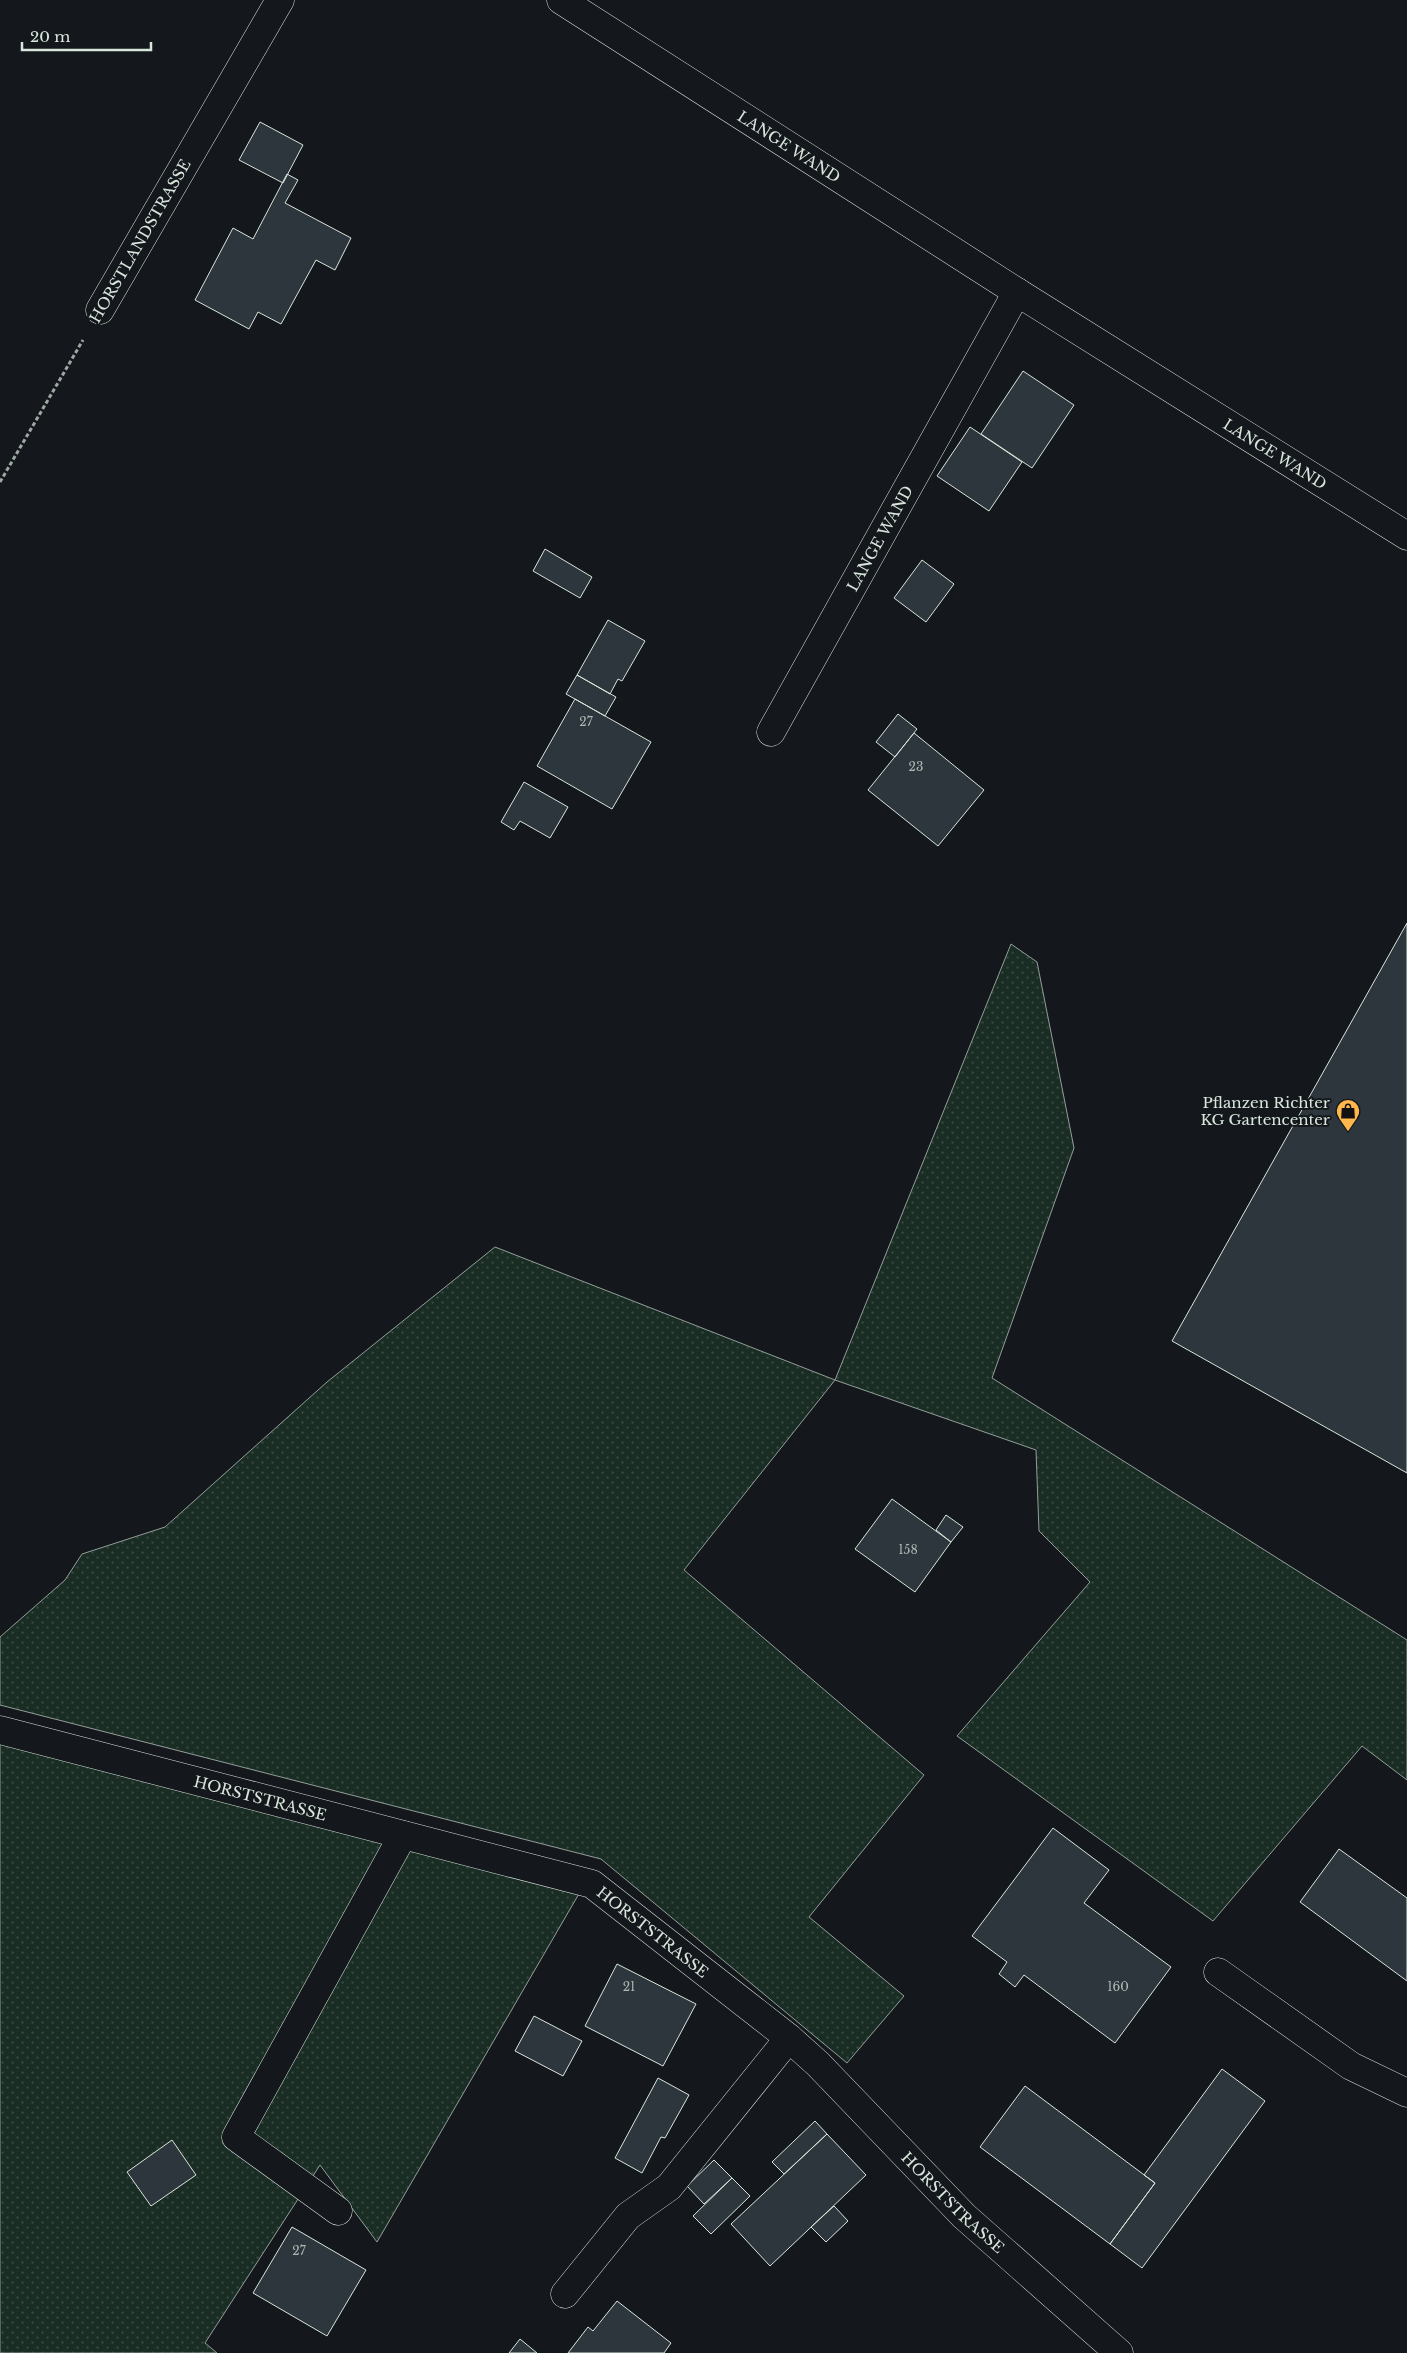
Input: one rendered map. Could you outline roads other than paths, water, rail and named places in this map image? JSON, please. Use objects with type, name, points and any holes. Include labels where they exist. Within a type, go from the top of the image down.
[{"type":"street","name":"HORSTLANDSTRASSE","points":[[100,310],[280,0]]},
{"type":"street","name":"LANGE WAND","points":[[561,0],[1017,292],[1407,536]]},
{"type":"street","name":"LANGE WAND","points":[[771,732],[1017,292]]},
{"type":"street","name":"HORSTSTRASSE","points":[[0,1730],[592,1884],[789,2038],[818,2064],[964,2216],[1112,2351]]},
{"type":"street","points":[[338,2211],[236,2137],[403,1835]]},
{"type":"street","points":[[1218,1972],[1351,2066],[1407,2093]]},
{"type":"street","points":[[565,2294],[628,2216],[669,2187],[789,2038]]},
{"type":"place","name":"Pflanzen Richter KG Gartencenter","points":[[1348,1132]]}]
